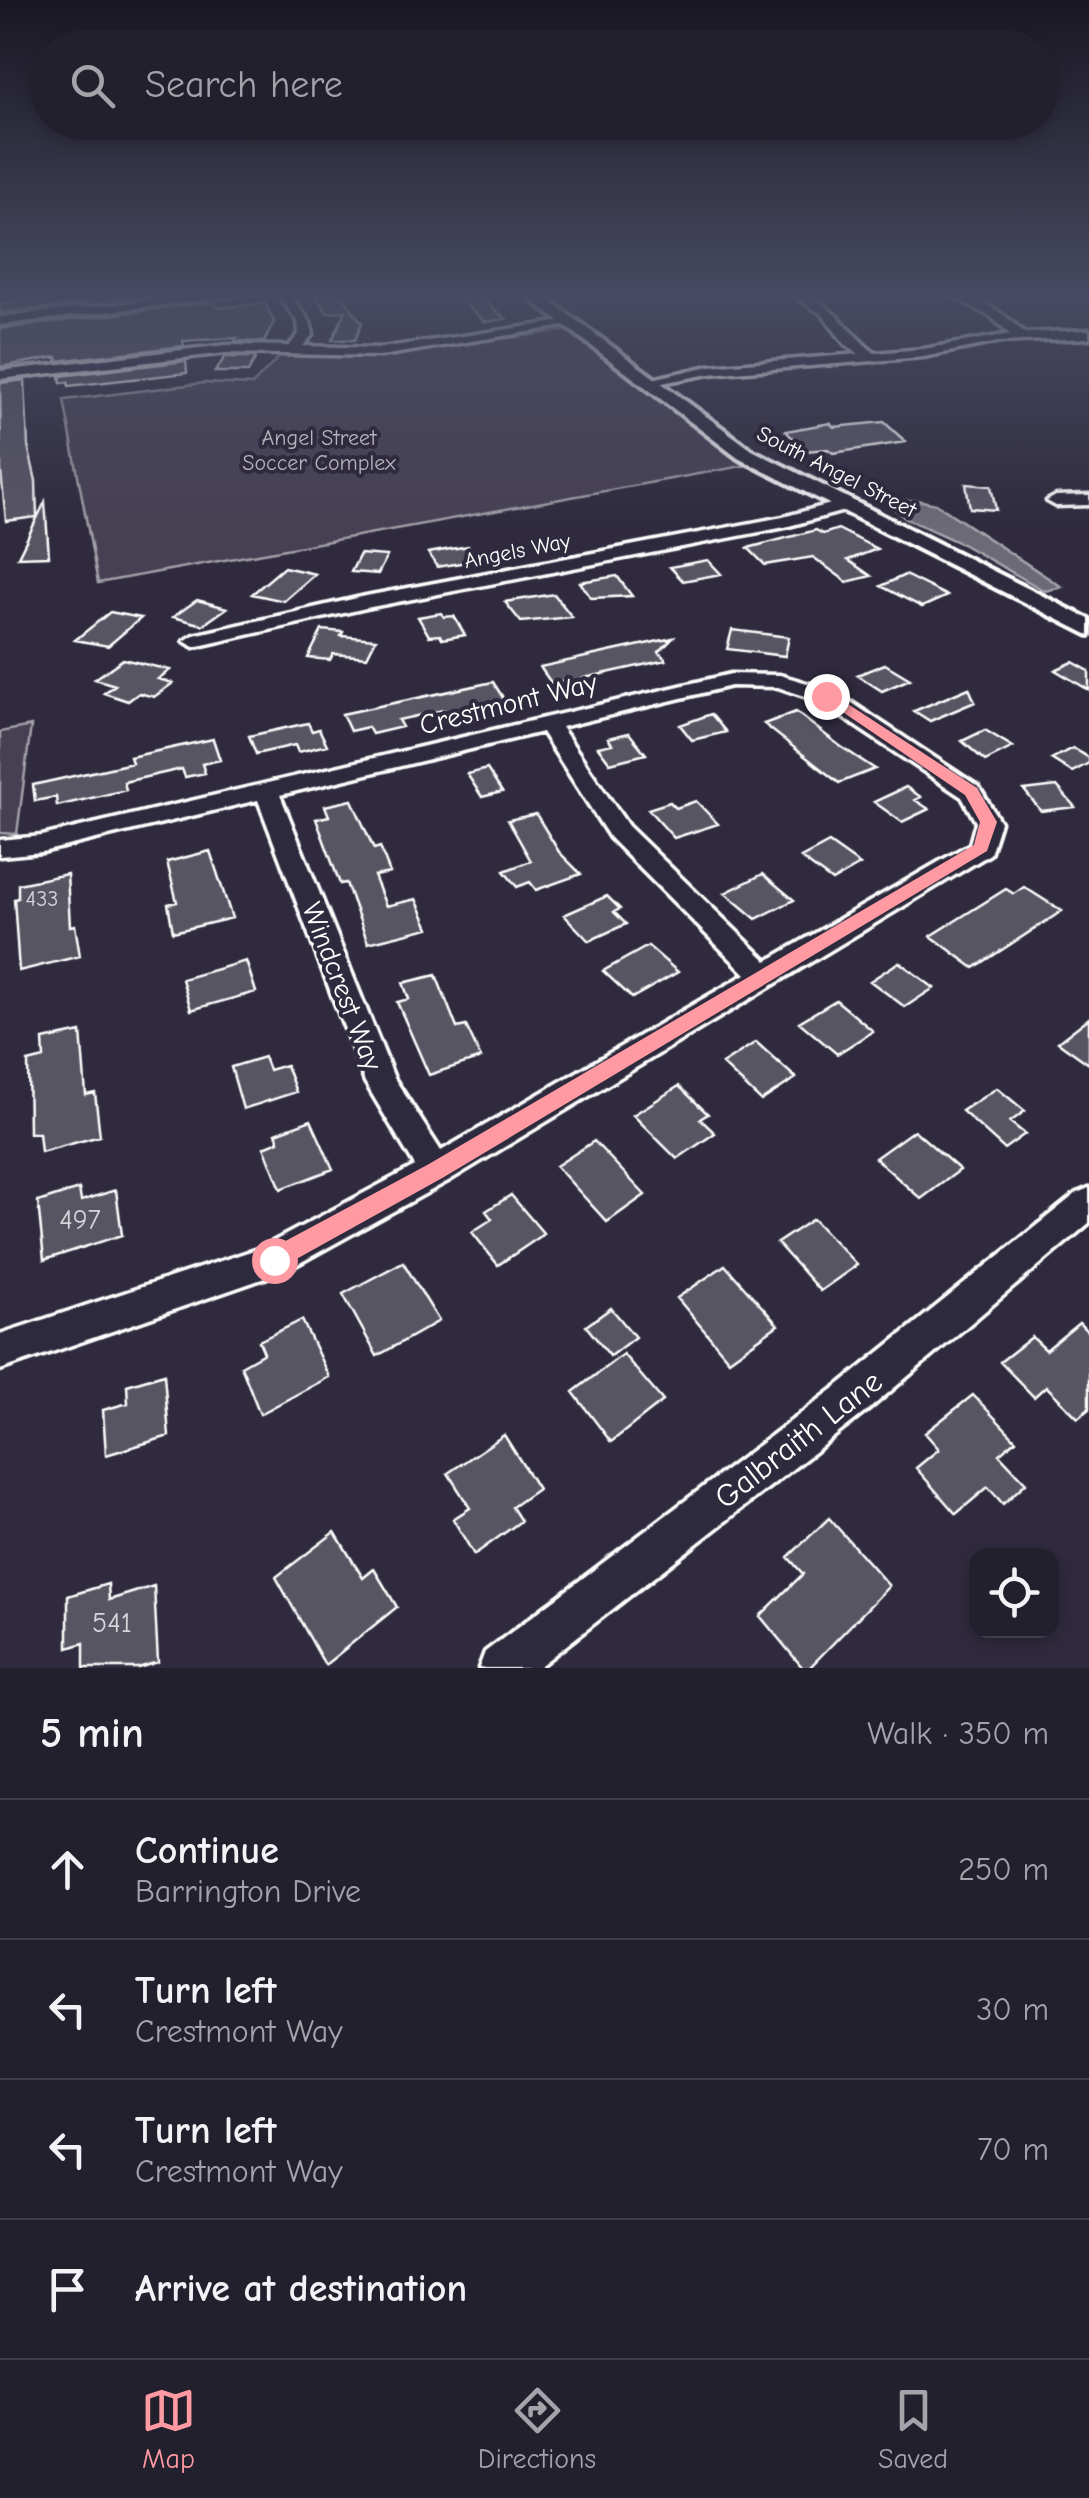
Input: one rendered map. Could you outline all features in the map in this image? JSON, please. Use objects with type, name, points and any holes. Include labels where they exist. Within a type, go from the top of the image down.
[{"type":"street","name":"South Angel Street","points":[[634,373],[746,454],[1089,628]]},
{"type":"street","points":[[646,382],[705,373]]},
{"type":"street","points":[[1056,502],[1089,500]]},
{"type":"street","name":"Angels Way","points":[[194,640],[366,602],[784,522],[849,504]]},
{"type":"street","name":"Crestmont Way","points":[[0,848],[42,844],[731,680],[780,681],[826,696],[971,792],[988,822],[981,848],[766,978]]},
{"type":"street","points":[[0,1352],[274,1260],[766,978],[619,832],[548,724]]},
{"type":"street","name":"Windcrest Way","points":[[267,792],[380,1082],[436,1170]]},
{"type":"street","name":"Galbraith Lane","points":[[501,1668],[854,1397],[1089,1202]]},
{"type":"green space","name":"Angel Street Soccer Complex","points":[[264,373],[627,373],[748,465],[98,583],[64,400],[204,383],[252,385]]},
{"type":"green space","points":[[31,726],[17,834],[0,833],[0,732]]},
{"type":"shaded area","points":[[898,501],[936,504],[1062,587],[1045,591],[962,544],[905,518],[892,507]]},
{"type":"building","points":[[187,373],[69,386],[68,382],[61,383],[60,376]]},
{"type":"building","points":[[25,380],[37,517],[6,521],[0,383]]},
{"type":"building","points":[[884,422],[906,442],[833,453],[828,449],[805,451],[786,431],[830,423],[834,427]]},
{"type":"building","points":[[966,484],[991,486],[996,510],[970,508]]},
{"type":"building","points":[[45,502],[49,556],[18,557]]},
{"type":"building","points":[[838,529],[877,549],[848,560],[871,576],[847,582],[813,557],[765,565],[748,548],[816,530],[823,534]]},
{"type":"building","points":[[468,546],[478,560],[437,567],[428,553]]},
{"type":"building","points":[[360,554],[387,556],[378,574],[351,572]]},
{"type":"building","points":[[708,560],[721,574],[683,581],[670,567]]},
{"type":"building","points":[[284,567],[315,574],[284,601],[252,594]]},
{"type":"building","points":[[905,575],[947,596],[922,607],[881,586]]},
{"type":"building","points":[[617,576],[632,596],[591,598],[580,582]]},
{"type":"building","points":[[554,594],[572,617],[521,622],[505,602]]},
{"type":"building","points":[[197,600],[227,608],[203,625],[173,617]]},
{"type":"building","points":[[110,612],[141,618],[108,646],[75,640]]},
{"type":"building","points":[[441,613],[444,617],[454,616],[465,635],[442,639],[440,635],[429,636],[418,617]]},
{"type":"building","points":[[322,630],[376,639],[367,657],[333,654],[330,660],[308,658]]},
{"type":"building","points":[[732,630],[789,637],[785,656],[727,649]]},
{"type":"building","points":[[673,638],[659,652],[666,660],[584,678],[589,684],[571,688],[566,681],[552,684],[540,667]]},
{"type":"building","points":[[123,659],[170,670],[158,679],[173,683],[154,697],[139,693],[128,701],[104,693],[115,685],[95,679]]},
{"type":"building","points":[[1073,662],[1089,671],[1089,690],[1055,670]]},
{"type":"building","points":[[885,664],[910,679],[882,691],[857,675]]},
{"type":"building","points":[[493,682],[507,704],[448,717],[444,710],[398,720],[402,727],[372,734],[368,727],[350,731],[342,714]]},
{"type":"building","points":[[969,688],[975,702],[930,721],[914,711]]},
{"type":"building","points":[[796,712],[875,769],[839,783],[764,724]]},
{"type":"building","points":[[711,714],[726,732],[692,740],[680,725]]},
{"type":"building","points":[[308,723],[312,731],[319,729],[327,745],[298,752],[295,745],[256,754],[249,736]]},
{"type":"building","points":[[985,730],[1013,747],[985,761],[962,741]]},
{"type":"building","points":[[629,733],[646,754],[610,763],[598,747],[612,744],[608,738]]},
{"type":"building","points":[[213,739],[220,760],[202,764],[205,773],[185,777],[182,769],[124,782],[126,790],[57,806],[56,797],[35,801],[33,785],[132,763],[130,757]]},
{"type":"building","points":[[1073,748],[1089,758],[1089,763],[1072,772],[1051,759]]},
{"type":"building","points":[[487,769],[502,792],[482,797],[467,774]]},
{"type":"building","points":[[1057,786],[1075,807],[1041,811],[1024,790]]},
{"type":"building","points":[[906,787],[921,797],[915,800],[929,809],[902,822],[874,802]]},
{"type":"building","points":[[352,800],[374,849],[380,847],[390,873],[374,876],[386,906],[416,899],[429,928],[368,943],[346,883],[340,884],[316,819],[329,816],[325,806]]},
{"type":"building","points":[[696,801],[718,824],[674,838],[648,809],[670,802],[676,808]]},
{"type":"building","points":[[536,814],[559,852],[581,874],[536,890],[530,882],[517,887],[504,871],[531,861],[508,820]]},
{"type":"building","points":[[829,843],[860,865],[832,881],[801,858]]},
{"type":"building","points":[[210,851],[232,918],[173,932],[168,904],[177,902],[167,862]]},
{"type":"building","points":[[67,874],[70,926],[75,925],[80,956],[19,971],[14,899],[18,898],[18,884]]},
{"type":"building","points":[[763,874],[794,900],[756,919],[725,893]]},
{"type":"building","points":[[1024,887],[1062,911],[974,968],[931,936],[1006,889],[1014,894]]},
{"type":"building","points":[[607,896],[620,909],[614,912],[626,924],[589,941],[564,915]]},
{"type":"building","points":[[648,946],[678,972],[632,998],[603,971]]},
{"type":"building","points":[[246,961],[256,992],[191,1010],[182,979]]},
{"type":"building","points":[[899,962],[934,988],[905,1007],[870,981]]},
{"type":"building","points":[[436,975],[457,1028],[466,1026],[481,1058],[429,1075],[397,1002],[409,999],[403,983]]},
{"type":"building","points":[[836,1000],[873,1031],[837,1054],[799,1022]]},
{"type":"building","points":[[1089,1018],[1089,1064],[1058,1042]]},
{"type":"building","points":[[81,1032],[86,1095],[95,1093],[100,1136],[41,1152],[39,1133],[29,1133],[28,1062],[44,1058],[43,1040]]},
{"type":"building","points":[[756,1042],[796,1078],[761,1101],[722,1064]]},
{"type":"building","points":[[264,1057],[269,1070],[286,1065],[296,1092],[243,1109],[231,1067]]},
{"type":"building","points":[[679,1086],[708,1114],[700,1119],[715,1133],[677,1159],[633,1115]]},
{"type":"building","points":[[997,1088],[1025,1111],[1010,1122],[1025,1134],[1004,1149],[962,1111]]},
{"type":"building","points":[[311,1120],[333,1169],[281,1189],[264,1147],[279,1141],[276,1133]]},
{"type":"building","points":[[914,1130],[960,1170],[921,1199],[875,1158]]},
{"type":"building","points":[[594,1141],[645,1195],[607,1222],[556,1166]]},
{"type":"building","points":[[79,1189],[81,1201],[116,1190],[122,1235],[44,1260],[38,1202]]},
{"type":"building","points":[[511,1195],[544,1234],[498,1265],[472,1232],[492,1219],[486,1211]]},
{"type":"building","points":[[813,1219],[857,1265],[820,1291],[777,1243]]},
{"type":"building","points":[[403,1262],[439,1321],[377,1356],[343,1294]]},
{"type":"building","points":[[725,1265],[778,1325],[729,1360],[677,1298]]},
{"type":"building","points":[[611,1308],[635,1337],[610,1356],[586,1326]]},
{"type":"building","points":[[302,1320],[329,1377],[260,1414],[241,1366],[264,1353],[259,1341]]},
{"type":"building","points":[[1079,1323],[1089,1333],[1089,1409],[1078,1418],[1046,1386],[1034,1397],[1000,1362],[1032,1337],[1046,1350]]},
{"type":"building","points":[[623,1354],[663,1401],[611,1442],[573,1392]]},
{"type":"building","points":[[164,1374],[169,1436],[106,1455],[103,1410],[128,1403],[127,1385]]},
{"type":"building","points":[[973,1395],[1016,1440],[999,1454],[1026,1483],[1003,1504],[988,1487],[956,1514],[916,1468],[939,1449],[925,1433]]},
{"type":"building","points":[[504,1435],[538,1489],[512,1507],[521,1521],[474,1555],[453,1519],[470,1508],[448,1473]]},
{"type":"building","points":[[829,1518],[889,1586],[809,1668],[803,1668],[760,1616],[803,1574],[788,1557]]},
{"type":"building","points":[[335,1532],[363,1578],[374,1569],[397,1607],[325,1665],[276,1577]]},
{"type":"building","points":[[108,1584],[109,1600],[154,1586],[158,1662],[138,1668],[84,1668],[84,1643],[68,1648],[68,1596]]},
{"type":"route","points":[[274,1260],[766,978],[981,848],[988,822],[971,792],[826,696]]}]
